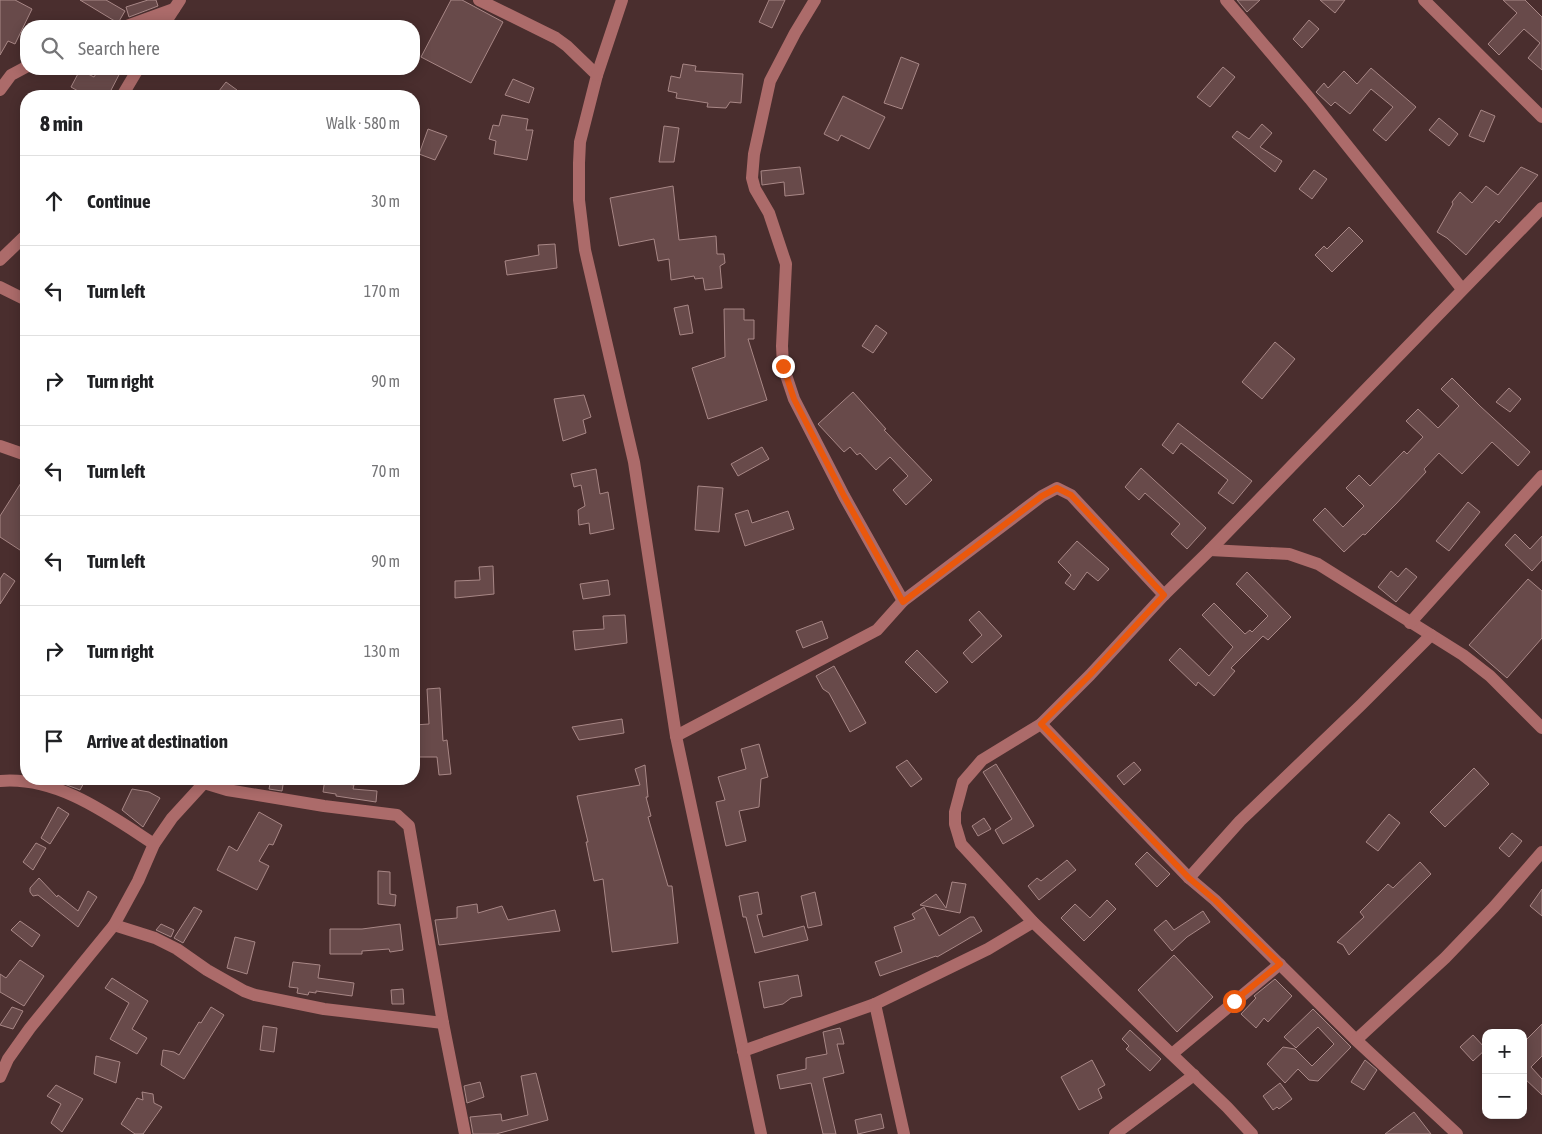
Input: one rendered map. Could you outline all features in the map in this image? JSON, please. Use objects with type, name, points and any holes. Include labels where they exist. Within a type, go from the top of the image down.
[{"type":"street","points":[[479,0],[556,38],[597,75]]},
{"type":"street","points":[[622,0],[597,75],[580,142],[579,200],[584,242],[634,462],[676,736],[761,1134]]},
{"type":"street","points":[[815,0],[770,80],[754,154],[753,183],[769,212],[786,264],[782,346],[783,366],[794,399],[844,496],[903,602]]},
{"type":"street","points":[[1226,0],[1310,99],[1462,289]]},
{"type":"street","points":[[1426,1],[1542,117]]},
{"type":"street","points":[[141,20],[177,4]]},
{"type":"street","points":[[167,20],[177,4]]},
{"type":"street","points":[[0,90],[11,75],[20,70]]},
{"type":"street","points":[[126,90],[134,75]]},
{"type":"street","points":[[1252,1134],[1194,1075],[1033,922],[961,844],[955,812],[963,782],[982,760],[1041,724],[1090,675],[1164,595],[1542,208]]},
{"type":"street","points":[[0,260],[20,241]]},
{"type":"street","points":[[0,287],[20,297]]},
{"type":"street","points":[[0,446],[20,453]]},
{"type":"street","points":[[1410,623],[1542,476]]},
{"type":"street","points":[[676,736],[877,630],[903,602],[1042,496],[1057,488],[1071,495],[1164,595]]},
{"type":"street","points":[[1210,550],[1273,552],[1306,559],[1350,583],[1410,623],[1464,655],[1490,676],[1542,728]]},
{"type":"street","points":[[1189,878],[1240,821],[1431,636]]},
{"type":"street","points":[[1041,724],[1189,878],[1215,900],[1356,1040],[1457,1134]]},
{"type":"street","points":[[0,781],[20,782]]},
{"type":"street","points":[[44,785],[75,796],[154,844]]},
{"type":"street","points":[[0,1077],[8,1059],[30,1028],[114,924],[138,881],[154,844],[172,818],[201,785]]},
{"type":"street","points":[[215,785],[227,790],[324,806],[397,815],[409,826],[443,1023],[465,1134]]},
{"type":"street","points":[[1356,1040],[1445,958],[1494,908],[1542,852]]},
{"type":"street","points":[[743,1051],[875,1004],[988,949],[1033,922]]},
{"type":"street","points":[[114,924],[155,938],[177,949],[207,970],[244,991],[255,995],[324,1009],[443,1023]]},
{"type":"street","points":[[1172,1054],[1280,964]]},
{"type":"street","points":[[875,1004],[904,1134]]},
{"type":"street","points":[[1115,1134],[1194,1075]]},
{"type":"building","points":[[0,0],[15,0],[32,9],[27,20],[20,20],[20,34],[15,44],[8,41],[0,55]]},
{"type":"building","points":[[80,0],[106,0],[125,11],[120,20],[113,20]]},
{"type":"building","points":[[148,0],[156,0],[158,6],[129,17],[126,7]]},
{"type":"building","points":[[451,0],[462,0],[503,22],[471,83],[421,57]]},
{"type":"building","points":[[769,0],[785,0],[772,28],[759,22]]},
{"type":"building","points":[[1237,0],[1260,0],[1247,12]]},
{"type":"building","points":[[1320,0],[1345,0],[1335,13]]},
{"type":"building","points":[[1503,0],[1525,0],[1542,17],[1542,70],[1528,58],[1540,43],[1524,29],[1499,55],[1488,44],[1517,13]]},
{"type":"building","points":[[1309,20],[1319,29],[1302,48],[1293,39]]},
{"type":"building","points":[[901,57],[919,64],[902,109],[884,103]]},
{"type":"building","points":[[683,64],[696,66],[695,71],[743,74],[741,103],[730,102],[726,108],[707,107],[708,103],[676,98],[677,93],[668,91],[671,76],[680,78]]},
{"type":"building","points":[[1223,67],[1235,77],[1210,107],[1197,97]]},
{"type":"building","points":[[1371,68],[1416,107],[1386,141],[1373,130],[1393,107],[1371,89],[1350,114],[1335,102],[1331,106],[1316,92],[1324,83],[1328,88],[1344,71],[1357,84]]},
{"type":"building","points":[[77,75],[90,75],[94,77],[95,75],[119,75],[111,90],[76,90],[71,87]]},
{"type":"building","points":[[513,79],[534,88],[529,103],[505,95]]},
{"type":"building","points":[[226,82],[237,90],[220,90]]},
{"type":"building","points":[[843,96],[885,117],[869,149],[841,135],[838,141],[824,134]]},
{"type":"building","points":[[1481,110],[1495,116],[1484,142],[1469,136]]},
{"type":"building","points":[[502,115],[528,119],[526,130],[533,130],[527,160],[494,154],[496,141],[489,139],[493,125],[499,126]]},
{"type":"building","points":[[1439,118],[1458,134],[1449,146],[1429,130]]},
{"type":"building","points":[[1262,124],[1272,133],[1260,147],[1282,161],[1275,172],[1232,137],[1237,131],[1249,139]]},
{"type":"building","points":[[664,126],[679,128],[674,162],[659,162]]},
{"type":"building","points":[[428,129],[447,136],[435,160],[420,154]]},
{"type":"building","points":[[800,167],[804,194],[785,196],[784,182],[762,185],[761,171]]},
{"type":"building","points":[[1521,167],[1538,175],[1499,223],[1496,220],[1466,255],[1447,238],[1437,232],[1453,204],[1452,202],[1460,192],[1472,203],[1486,186],[1498,195]]},
{"type":"building","points":[[1314,170],[1327,179],[1312,199],[1299,189]]},
{"type":"building","points":[[673,186],[679,240],[716,236],[717,254],[724,254],[725,263],[720,266],[722,288],[705,290],[703,278],[695,279],[694,276],[671,280],[669,259],[658,261],[654,239],[619,246],[610,198]]},
{"type":"building","points":[[1349,227],[1363,241],[1332,272],[1315,255],[1324,246],[1327,249]]},
{"type":"building","points":[[555,244],[557,268],[507,275],[505,261],[539,255],[538,245]]},
{"type":"building","points":[[688,305],[693,333],[680,335],[674,308]]},
{"type":"building","points":[[724,309],[744,309],[744,320],[754,320],[754,339],[748,339],[767,400],[708,419],[692,368],[725,357]]},
{"type":"building","points":[[876,325],[887,333],[873,353],[862,346]]},
{"type":"building","points":[[1275,342],[1295,359],[1262,399],[1242,382]]},
{"type":"building","points":[[1452,378],[1530,452],[1518,466],[1492,442],[1462,474],[1439,453],[1424,469],[1426,472],[1396,504],[1365,535],[1363,534],[1344,552],[1313,520],[1325,508],[1343,527],[1364,506],[1346,488],[1359,475],[1370,486],[1404,451],[1407,454],[1423,437],[1406,421],[1418,409],[1438,428],[1459,406],[1441,389]]},
{"type":"building","points":[[1509,388],[1521,399],[1510,412],[1496,402]]},
{"type":"building","points":[[853,392],[886,429],[884,430],[932,480],[906,505],[893,490],[908,476],[890,457],[876,470],[860,453],[857,455],[850,447],[844,452],[818,424]]},
{"type":"building","points":[[584,395],[591,417],[583,420],[586,433],[563,441],[554,399]]},
{"type":"building","points":[[1178,423],[1252,481],[1233,504],[1218,493],[1228,480],[1181,443],[1173,454],[1162,445]]},
{"type":"building","points":[[762,447],[769,459],[738,476],[731,464]]},
{"type":"building","points":[[1141,468],[1206,528],[1187,549],[1171,534],[1180,524],[1145,493],[1139,500],[1125,487]]},
{"type":"building","points":[[596,469],[600,494],[608,492],[614,529],[590,534],[589,523],[579,525],[578,510],[585,506],[581,485],[574,487],[571,474]]},
{"type":"building","points":[[20,484],[20,550],[0,537],[0,516]]},
{"type":"building","points":[[698,486],[723,488],[719,532],[695,530]]},
{"type":"building","points":[[1468,502],[1480,512],[1449,551],[1436,541]]},
{"type":"building","points":[[748,510],[752,523],[788,511],[794,529],[745,546],[735,514]]},
{"type":"building","points":[[1515,534],[1530,549],[1542,536],[1542,560],[1532,571],[1505,545]]},
{"type":"building","points":[[1077,541],[1109,569],[1098,581],[1087,572],[1074,590],[1065,583],[1071,575],[1058,562]]},
{"type":"building","points":[[493,566],[494,594],[455,598],[455,581],[480,580],[479,567]]},
{"type":"building","points":[[1406,568],[1417,577],[1396,602],[1378,587],[1391,571],[1398,577]]},
{"type":"building","points":[[1247,572],[1291,617],[1268,640],[1263,636],[1231,668],[1235,671],[1214,696],[1198,682],[1196,686],[1169,660],[1180,648],[1209,676],[1233,647],[1202,615],[1214,603],[1245,634],[1250,630],[1252,632],[1268,616],[1236,584]]},
{"type":"building","points":[[4,573],[15,581],[0,604],[0,579]]},
{"type":"building","points":[[1528,579],[1542,591],[1542,638],[1507,678],[1469,645]]},
{"type":"building","points":[[608,580],[610,595],[583,599],[580,584]]},
{"type":"building","points":[[979,611],[1002,636],[972,663],[963,653],[982,635],[969,620]]},
{"type":"building","points":[[625,615],[627,643],[575,650],[573,631],[604,629],[603,616]]},
{"type":"building","points":[[822,621],[828,638],[803,648],[796,631]]},
{"type":"building","points":[[917,650],[948,682],[936,693],[905,662]]},
{"type":"building","points":[[834,666],[866,723],[850,732],[829,693],[823,689],[816,676]]},
{"type":"building","points":[[440,688],[443,741],[447,740],[451,774],[439,775],[437,757],[420,757],[420,725],[429,724],[427,689]]},
{"type":"building","points":[[622,719],[624,733],[579,740],[572,727]]},
{"type":"building","points":[[759,744],[768,777],[761,779],[759,807],[739,811],[746,841],[726,846],[716,802],[725,800],[718,777],[746,769],[741,749]]},
{"type":"building","points":[[907,760],[922,779],[911,787],[896,767]]},
{"type":"building","points":[[1134,762],[1141,770],[1124,785],[1117,776]]},
{"type":"building","points":[[996,764],[1034,826],[1003,844],[995,830],[1012,819],[983,772]]},
{"type":"building","points":[[645,765],[648,797],[646,797],[651,816],[648,817],[668,886],[672,886],[678,943],[612,952],[603,879],[594,881],[586,842],[588,842],[577,796],[640,785],[635,769]]},
{"type":"building","points":[[1474,768],[1489,784],[1445,827],[1430,812]]},
{"type":"building","points":[[67,785],[83,785],[80,790]]},
{"type":"building","points":[[270,785],[283,785],[282,791],[269,789]]},
{"type":"building","points":[[324,785],[354,785],[353,789],[377,791],[376,802],[336,796],[336,794],[323,792]]},
{"type":"building","points":[[132,789],[149,792],[160,798],[143,827],[122,810]]},
{"type":"building","points":[[58,807],[69,814],[50,844],[41,838]]},
{"type":"building","points":[[259,812],[282,825],[273,845],[269,844],[259,861],[269,866],[257,890],[217,870],[229,846],[237,851]]},
{"type":"building","points":[[1389,814],[1400,823],[1378,851],[1366,842]]},
{"type":"building","points":[[984,818],[991,829],[978,836],[972,826]]},
{"type":"building","points":[[1512,833],[1522,841],[1509,857],[1499,848]]},
{"type":"building","points":[[36,843],[46,848],[33,870],[23,862]]},
{"type":"building","points":[[1147,852],[1170,874],[1157,887],[1135,864]]},
{"type":"building","points":[[1067,860],[1076,870],[1039,900],[1028,886],[1037,878],[1041,881]]},
{"type":"building","points":[[1420,862],[1431,874],[1349,955],[1343,945],[1337,942],[1364,917],[1360,912],[1388,884],[1393,888]]},
{"type":"building","points":[[378,871],[390,872],[390,894],[396,895],[395,906],[378,904]]},
{"type":"building","points":[[39,878],[57,897],[58,895],[78,911],[88,891],[97,897],[78,927],[38,895],[33,896],[30,888]]},
{"type":"building","points":[[952,882],[966,884],[960,913],[920,905],[936,894],[946,908]]},
{"type":"building","points":[[1542,889],[1542,916],[1530,906]]},
{"type":"building","points":[[758,892],[762,914],[757,915],[763,937],[804,926],[808,940],[755,953],[746,917],[743,917],[739,896]]},
{"type":"building","points":[[815,892],[822,925],[808,928],[801,896]]},
{"type":"building","points":[[1107,900],[1116,909],[1084,941],[1061,918],[1075,904],[1090,918]]},
{"type":"building","points":[[477,904],[478,913],[502,906],[508,920],[555,910],[560,931],[439,945],[435,920],[457,918],[457,907]]},
{"type":"building","points":[[194,907],[202,911],[183,943],[174,938]]},
{"type":"building","points":[[924,907],[939,936],[970,917],[974,917],[982,931],[937,957],[880,976],[875,962],[902,952],[894,927],[915,919],[912,914]]},
{"type":"building","points":[[1203,911],[1210,922],[1187,937],[1172,951],[1154,930],[1166,920],[1174,930]]},
{"type":"building","points":[[20,921],[40,935],[32,947],[11,930]]},
{"type":"building","points":[[161,924],[174,930],[171,937],[156,930]]},
{"type":"building","points":[[400,924],[403,950],[390,952],[389,949],[362,951],[362,954],[330,954],[330,929],[362,929]]},
{"type":"building","points":[[235,937],[255,942],[247,974],[227,968]]},
{"type":"building","points":[[1174,955],[1213,997],[1177,1032],[1138,990]]},
{"type":"building","points":[[20,960],[44,976],[24,1006],[0,992],[0,974],[6,978]]},
{"type":"building","points":[[293,962],[320,965],[318,978],[354,983],[352,996],[316,991],[316,993],[309,992],[308,995],[297,993],[298,988],[289,987]]},
{"type":"building","points":[[798,975],[802,996],[791,998],[783,1004],[764,1008],[759,982]]},
{"type":"building","points":[[112,978],[148,1001],[132,1029],[147,1038],[137,1054],[110,1039],[129,1003],[105,988]]},
{"type":"building","points":[[1275,979],[1292,996],[1268,1022],[1264,1018],[1256,1028],[1241,1014],[1256,998],[1254,996]]},
{"type":"building","points":[[403,989],[404,1004],[392,1004],[391,990]]},
{"type":"building","points":[[12,1007],[23,1011],[13,1029],[0,1025]]},
{"type":"building","points":[[211,1007],[224,1015],[184,1079],[161,1065],[163,1050],[179,1055],[199,1022],[201,1023]]},
{"type":"building","points":[[1313,1009],[1351,1047],[1318,1081],[1309,1080],[1298,1069],[1285,1083],[1267,1064],[1283,1047],[1295,1049],[1312,1066],[1334,1044],[1318,1027],[1296,1048],[1284,1037]]},
{"type":"building","points":[[1542,1024],[1542,1056],[1531,1067],[1542,1079],[1542,1095],[1527,1081],[1527,1039]]},
{"type":"building","points":[[263,1026],[277,1028],[274,1052],[260,1050]]},
{"type":"building","points":[[840,1028],[844,1044],[837,1044],[844,1073],[823,1078],[836,1134],[823,1134],[811,1083],[780,1089],[777,1075],[806,1069],[806,1058],[827,1054],[823,1032]]},
{"type":"building","points":[[1130,1030],[1161,1059],[1150,1071],[1126,1049],[1129,1046],[1122,1039]]},
{"type":"building","points":[[1473,1035],[1482,1045],[1482,1053],[1473,1061],[1460,1047]]},
{"type":"building","points":[[96,1056],[120,1062],[116,1083],[94,1074]]},
{"type":"building","points":[[1092,1060],[1105,1085],[1098,1089],[1102,1098],[1079,1110],[1061,1077]]},
{"type":"building","points":[[1365,1060],[1377,1070],[1364,1090],[1351,1082]]},
{"type":"building","points":[[536,1073],[548,1120],[496,1134],[473,1134],[470,1117],[501,1114],[502,1121],[528,1115],[521,1076]]},
{"type":"building","points":[[480,1082],[484,1097],[467,1103],[464,1086]]},
{"type":"building","points":[[1280,1083],[1292,1099],[1279,1109],[1277,1107],[1273,1110],[1263,1096]]},
{"type":"building","points":[[56,1085],[83,1099],[62,1132],[51,1123],[61,1104],[47,1096]]},
{"type":"building","points":[[142,1092],[153,1094],[154,1103],[162,1107],[143,1134],[135,1134],[121,1124],[137,1098],[143,1100]]},
{"type":"building","points":[[1414,1112],[1431,1134],[1385,1134]]},
{"type":"building","points":[[881,1114],[884,1128],[858,1134],[855,1120]]},
{"type":"route","points":[[783,366],[794,399],[844,496],[903,602],[1042,496],[1057,488],[1071,495],[1164,595],[1090,675],[1041,724],[1189,878],[1215,900],[1280,964],[1234,1001]]}]
